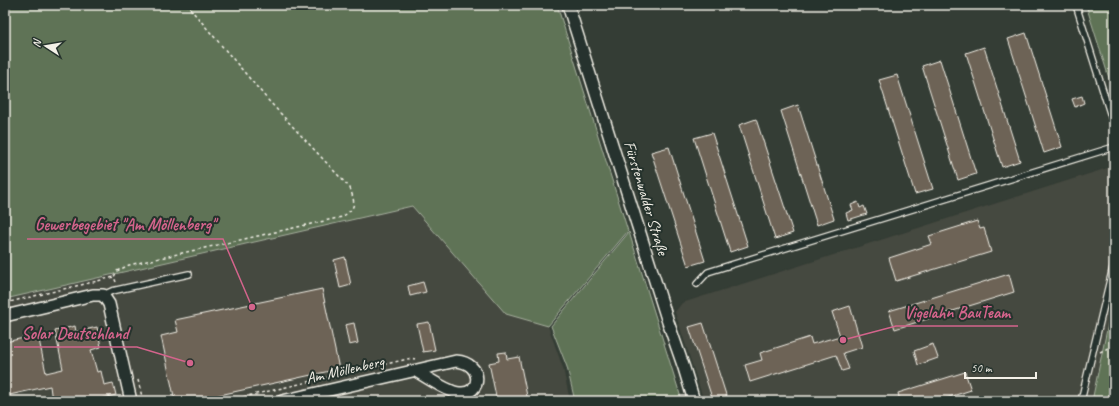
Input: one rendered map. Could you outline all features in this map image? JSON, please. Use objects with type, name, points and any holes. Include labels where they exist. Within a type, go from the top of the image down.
[{"type":"street","name":"Fürstenwalder Straße","points":[[568,5],[694,401]]},
{"type":"street","points":[[5,316],[93,295],[103,295],[109,304],[131,401]]},
{"type":"street","name":"Am Möllenberg","points":[[282,401],[456,361],[463,362],[474,368],[477,375],[477,382],[473,389],[467,393],[459,394],[418,370]]},
{"type":"lane","points":[[1076,5],[1114,126]]},
{"type":"lane","points":[[697,284],[708,272],[718,268],[1114,147]]},
{"type":"lane","points":[[1081,401],[1114,263]]},
{"type":"lane","points":[[103,295],[117,290],[189,274]]},
{"type":"path","points":[[117,290],[114,278],[117,271],[129,265],[342,216],[351,210],[354,202],[350,188],[268,100],[187,5]]},
{"type":"path","points":[[5,303],[114,278]]},
{"type":"path","points":[[1091,357],[1114,345]]},
{"type":"path","points":[[226,401],[412,358],[416,360],[418,370]]},
{"type":"shaded area","points":[[1114,166],[1114,296],[1092,401],[704,401],[675,312],[682,303]]},
{"type":"shaded area","points":[[412,206],[506,314],[548,326],[563,368],[569,396],[568,401],[5,401],[5,299]]},
{"type":"green space","points":[[5,5],[557,5],[628,231],[548,326],[506,314],[412,206],[5,299]]},
{"type":"green space","points":[[1086,5],[1114,5],[1114,94]]},
{"type":"green space","points":[[629,232],[682,401],[573,401],[574,397],[567,367],[551,326]]},
{"type":"green space","points":[[1114,296],[1114,401],[1092,401]]},
{"type":"building","points":[[1026,33],[1062,147],[1044,153],[1008,39]]},
{"type":"building","points":[[984,47],[1020,161],[1002,167],[966,53]]},
{"type":"building","points":[[940,60],[976,174],[958,180],[922,66]]},
{"type":"building","points":[[897,75],[933,189],[915,194],[879,80]]},
{"type":"building","points":[[1082,96],[1084,103],[1075,107],[1072,99]]},
{"type":"building","points":[[798,105],[834,219],[817,225],[781,111]]},
{"type":"building","points":[[756,119],[793,233],[775,239],[739,125]]},
{"type":"building","points":[[712,133],[748,246],[730,252],[694,138]]},
{"type":"building","points":[[669,147],[705,261],[688,266],[651,152]]},
{"type":"building","points":[[858,202],[860,208],[864,206],[867,214],[848,220],[846,213],[853,210],[851,205]]},
{"type":"building","points":[[977,221],[980,229],[984,228],[991,252],[896,281],[889,258],[932,244],[929,236]]},
{"type":"building","points":[[345,257],[351,285],[340,288],[334,260]]},
{"type":"building","points":[[1009,274],[1014,292],[895,329],[889,311]]},
{"type":"building","points":[[423,282],[426,292],[410,296],[408,286]]},
{"type":"building","points":[[322,289],[339,369],[192,401],[175,401],[161,336],[178,332],[175,320]]},
{"type":"building","points":[[850,306],[862,347],[843,353],[849,369],[842,371],[836,355],[750,382],[745,365],[762,360],[760,353],[810,337],[812,344],[840,336],[832,312]]},
{"type":"building","points":[[429,322],[435,350],[423,352],[417,324]]},
{"type":"building","points":[[354,323],[358,343],[349,345],[345,325]]},
{"type":"building","points":[[703,323],[728,401],[713,401],[689,327]]},
{"type":"building","points":[[75,326],[76,332],[97,327],[101,347],[91,350],[97,372],[101,371],[104,385],[113,383],[116,395],[90,401],[52,401],[50,386],[5,396],[5,342],[38,335],[46,373],[63,369],[55,331]]},
{"type":"building","points":[[933,344],[938,358],[918,365],[914,351]]},
{"type":"building","points":[[506,352],[507,359],[519,357],[528,401],[497,401],[489,363],[499,361],[498,353]]},
{"type":"building","points":[[965,372],[971,390],[937,401],[900,401],[898,393]]},
{"type":"place","name":"Gewerbegebiet \"Am Möllenberg\"","points":[[252,307]]},
{"type":"place","name":"Vigelahn BauTeam","points":[[843,340]]},
{"type":"place","name":"Solar Deutschland","points":[[190,363]]}]
